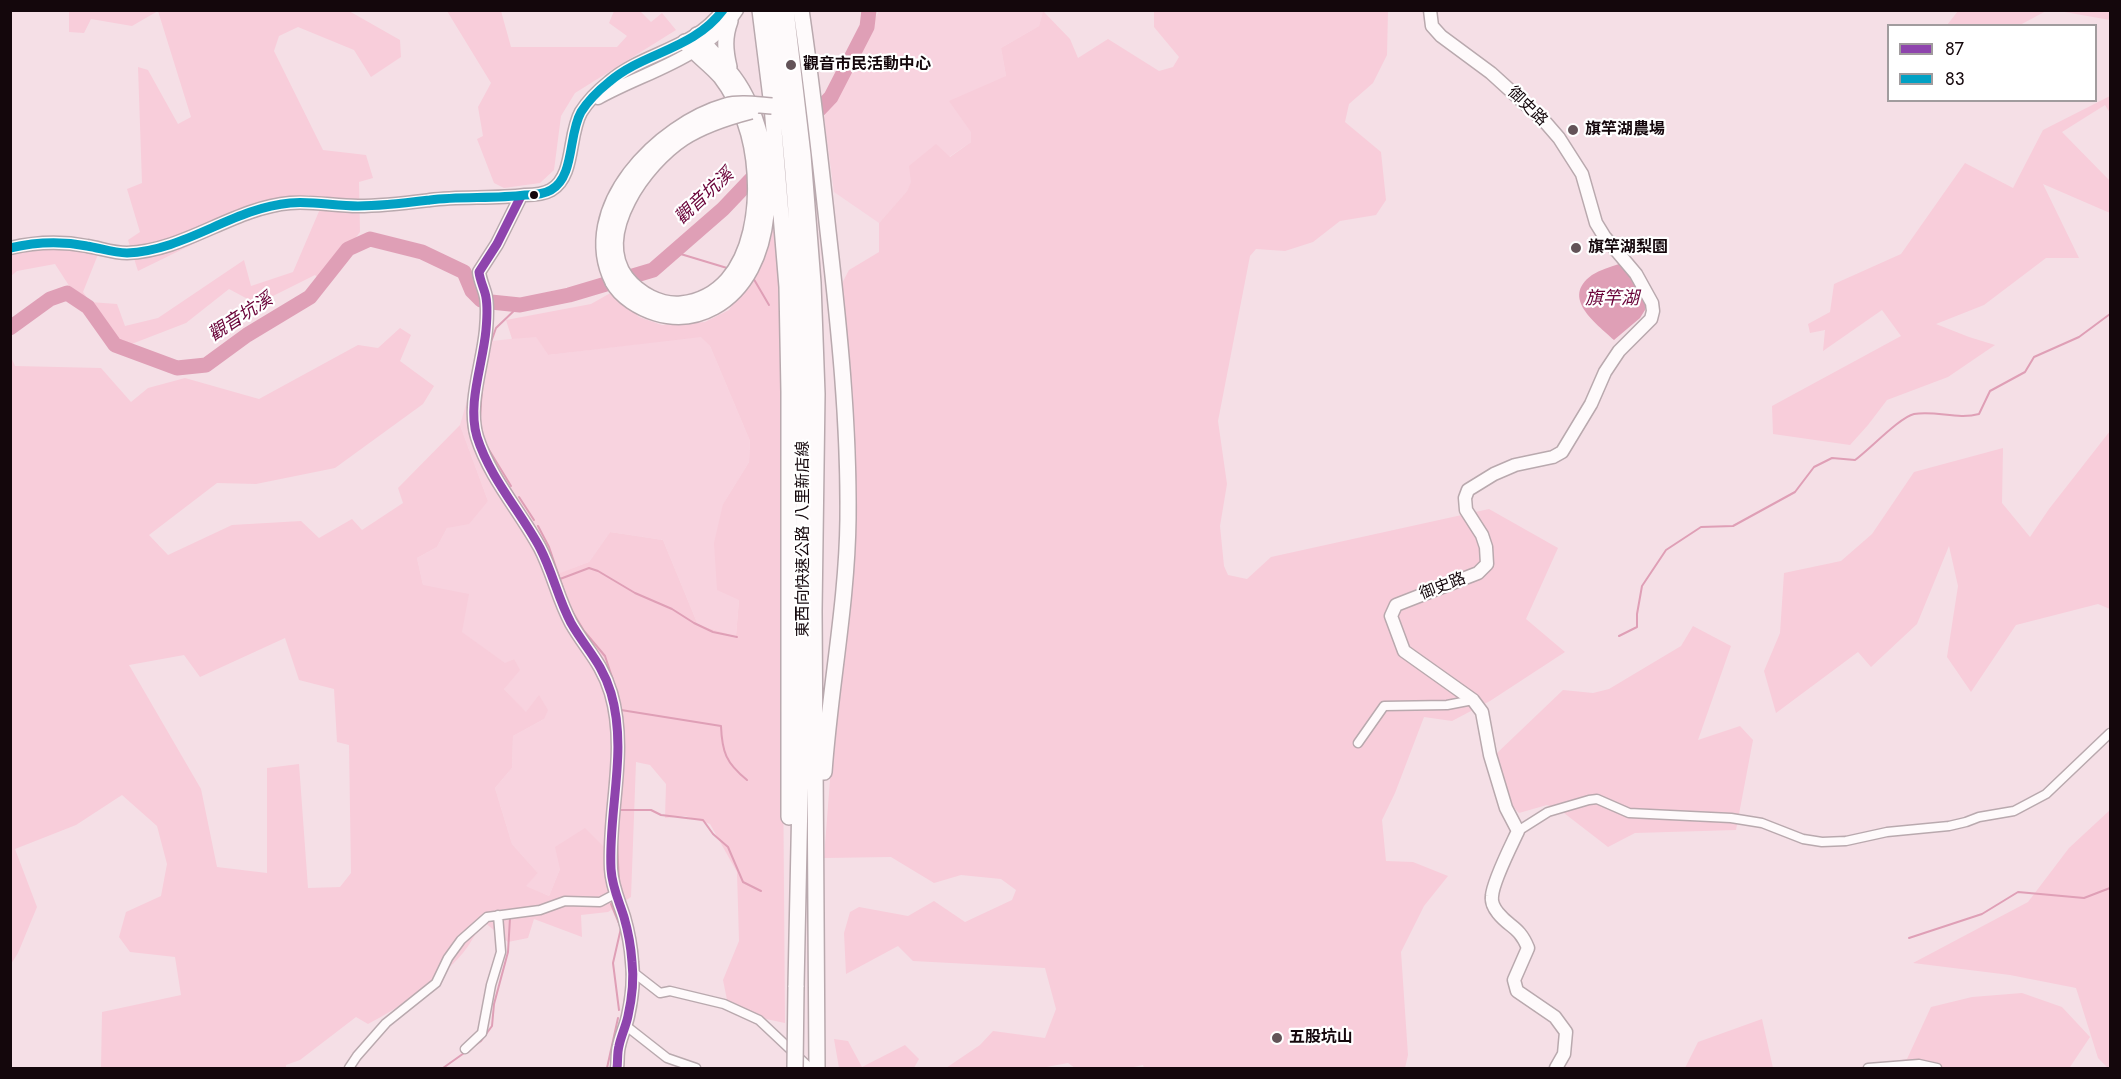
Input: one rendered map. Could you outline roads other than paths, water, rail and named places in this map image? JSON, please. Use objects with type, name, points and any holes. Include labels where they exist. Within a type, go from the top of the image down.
[{"type":"highway","points":[[760,10],[772,106],[786,287],[789,392],[803,489]]},
{"type":"highway","name":"東西向快速公路 八里新店線","points":[[774,10],[791,157],[801,284],[805,393],[795,1068]]},
{"type":"highway","name":"東西向快速公路 八里新店線","points":[[786,10],[803,155],[813,284],[817,394],[803,489],[814,611],[817,1068]]},
{"type":"highway","points":[[801,10],[843,362],[848,443],[848,522],[843,603],[827,730],[817,889]]},
{"type":"highway","points":[[730,14],[725,50],[730,70],[750,104],[756,141]]},
{"type":"highway","points":[[695,44],[733,96],[756,141],[766,170],[766,214],[763,235],[750,271],[741,285],[723,302],[695,315],[680,317],[651,312],[625,296],[616,287],[609,274],[603,245],[610,211],[631,172],[672,131],[728,105],[772,106],[813,100]]},
{"type":"highway","points":[[695,44],[730,70]]},
{"type":"street","name":"御史路","points":[[1430,10],[1432,26],[1441,36],[1491,73],[1546,123],[1559,138],[1582,174],[1596,224],[1636,274],[1652,303],[1653,311],[1651,319],[1614,358],[1591,404],[1562,452],[1553,457],[1504,470],[1468,490],[1465,498],[1466,510],[1482,535],[1486,546],[1487,564],[1478,573],[1405,601],[1396,605],[1392,610],[1393,624],[1404,651],[1473,700]]},
{"type":"street","points":[[10,248],[62,243],[127,253],[171,245],[240,215],[291,202],[356,206],[408,204],[431,200],[521,196],[550,191],[565,176],[577,122],[582,111],[600,90],[621,73],[695,44],[730,14]]},
{"type":"street","points":[[521,196],[497,244],[479,272],[485,294],[486,328],[474,407],[477,436],[499,482],[540,548],[554,577],[563,609],[602,668],[612,695],[618,732],[619,768],[611,871],[615,894],[624,917],[633,974],[660,993],[670,991],[724,1004],[759,1020],[810,1068]]},
{"type":"street","points":[[1358,742],[1384,706],[1447,705],[1473,700],[1482,712],[1490,755],[1506,808],[1518,831]]},
{"type":"street","points":[[1556,1068],[1564,1054],[1566,1032],[1555,1017],[1517,991],[1514,980],[1528,948],[1516,927],[1499,915],[1492,903],[1493,889],[1518,831],[1548,812],[1597,799],[1629,813],[1731,818],[1762,823],[1803,839],[1822,842],[1846,841],[1887,832],[1949,826],[1979,817],[2014,811],[2046,794],[2110,733]]},
{"type":"street","points":[[349,1068],[386,1023],[436,983],[448,957],[461,940],[487,917],[540,910],[565,901],[600,902],[615,894]]},
{"type":"street","points":[[465,1049],[482,1033],[491,985],[501,952],[498,915]]},
{"type":"street","points":[[617,1068],[618,1047],[625,1025],[633,982],[632,960]]},
{"type":"street","points":[[625,1025],[667,1058],[696,1068]]},
{"type":"street","points":[[1868,1068],[1919,1064],[1937,1068]]},
{"type":"water","name":"旗竿湖","points":[[1619,264],[1626,269],[1645,302],[1645,310],[1640,318],[1614,340],[1584,310],[1579,292],[1592,275]]},
{"type":"waterway","name":"觀音坑溪","points":[[793,137],[831,97],[867,27],[869,10]]},
{"type":"waterway","name":"觀音坑溪","points":[[491,302],[520,305],[569,295],[653,270],[723,209],[761,169]]},
{"type":"waterway","name":"觀音坑溪","points":[[10,328],[50,299],[67,293],[88,307],[115,345],[177,368],[206,365],[247,335],[310,297],[348,249],[370,239],[422,252],[464,272],[472,291],[481,300]]},
{"type":"waterway","points":[[674,252],[727,268]]},
{"type":"waterway","points":[[752,276],[769,305]]},
{"type":"waterway","points":[[490,345],[496,328],[520,305]]},
{"type":"waterway","points":[[1619,636],[1637,627],[1642,586],[1666,550],[1701,527],[1733,526],[1795,492],[1814,467],[1832,458],[1855,460],[1908,416],[1922,413],[1963,416],[1979,414],[1990,391],[2025,372],[2034,357],[2079,337],[2110,314]]},
{"type":"waterway","points":[[480,417],[482,388]]},
{"type":"waterway","points":[[486,445],[511,486]]},
{"type":"waterway","points":[[519,497],[534,520]]},
{"type":"waterway","points":[[538,526],[549,547],[568,603]]},
{"type":"waterway","points":[[560,579],[589,568],[713,632],[737,637]]},
{"type":"waterway","points":[[572,611],[584,631],[605,656],[613,680]]},
{"type":"waterway","points":[[621,710],[721,726],[726,756],[734,768],[747,780]]},
{"type":"waterway","points":[[619,810],[651,810],[661,815],[703,820],[713,834],[728,847],[743,882],[761,891]]},
{"type":"waterway","points":[[617,841],[619,883]]},
{"type":"waterway","points":[[1909,938],[1982,914],[2018,892],[2084,898],[2110,888]]},
{"type":"waterway","points":[[611,904],[621,928],[613,963],[619,1010]]},
{"type":"waterway","points":[[443,1068],[481,1041],[492,1026],[494,1004],[508,952],[510,918]]},
{"type":"waterway","points":[[607,1068],[618,1018]]},
{"type":"place","name":"觀音市民活動中心","points":[[791,65]]},
{"type":"place","name":"旗竿湖農場","points":[[1573,130]]},
{"type":"place","name":"旗竿湖梨園","points":[[1576,248]]},
{"type":"place","name":"五股坑山","points":[[1277,1038]]}]
